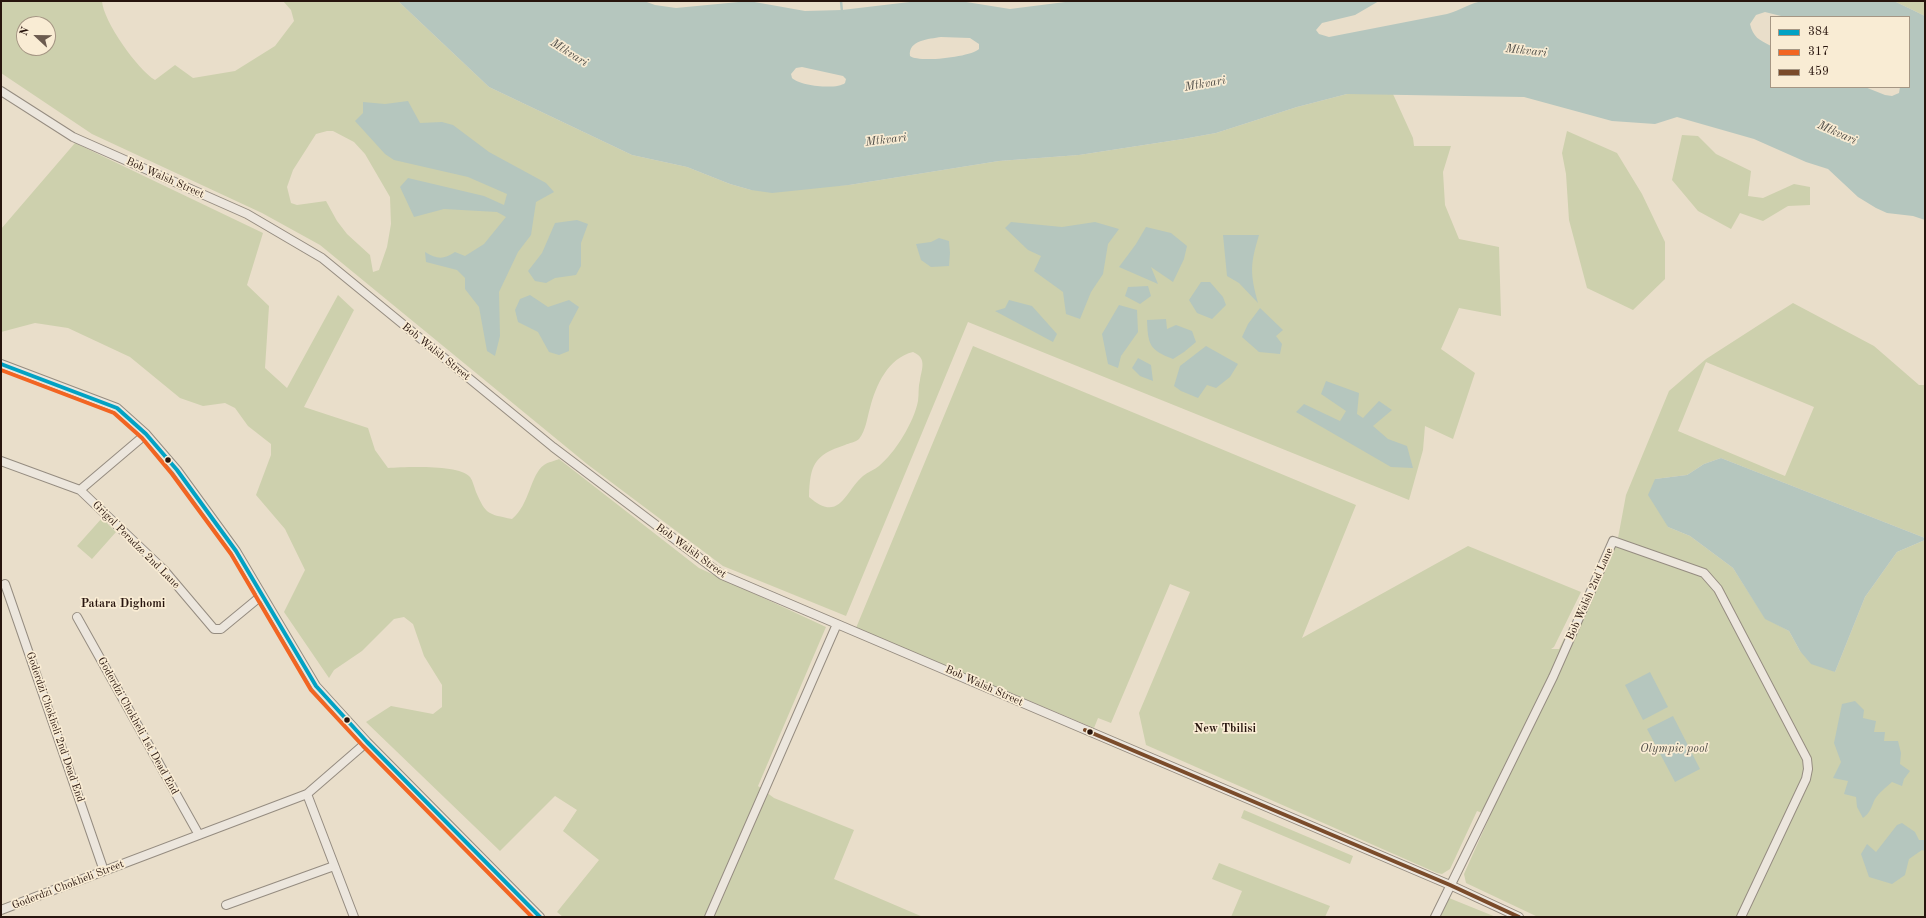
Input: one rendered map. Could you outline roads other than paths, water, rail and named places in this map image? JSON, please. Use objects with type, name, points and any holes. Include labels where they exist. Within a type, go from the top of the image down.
[{"type":"street","name":"Bob Walsh Street","points":[[1,91],[72,137],[247,214],[316,254],[553,447],[722,575],[1450,885],[1520,917]]},
{"type":"street","points":[[1,364],[117,408],[146,434],[178,470],[231,545],[316,686],[367,742],[540,917]]},
{"type":"street","points":[[1,461],[80,490],[146,434]]},
{"type":"street","name":"Grigol Peradze 2nd Lane","points":[[80,490],[164,570],[214,629],[221,629],[261,596]]},
{"type":"street","name":"Bob Walsh 2nd Lane","points":[[1450,885],[1550,683],[1613,541],[1704,573],[1718,588],[1807,759],[1808,769],[1806,779],[1741,917]]},
{"type":"street","name":"Goderdzi Chokheli 2nd Dead End","points":[[5,584],[104,871]]},
{"type":"street","name":"Goderdzi Chokheli 1st Dead End","points":[[77,617],[199,835]]},
{"type":"street","points":[[709,917],[837,624]]},
{"type":"street","name":"Goderdzi Chokheli Street","points":[[1,910],[307,794],[367,742]]},
{"type":"street","points":[[307,794],[354,917]]},
{"type":"street","points":[[226,906],[334,866]]},
{"type":"street","points":[[1435,917],[1450,885]]},
{"type":"water","name":"Mtkvari","points":[[398,1],[644,1],[655,5],[676,8],[749,1],[805,11],[842,10],[918,1],[960,1],[1010,9],[1073,1],[1379,1],[1355,15],[1322,23],[1316,30],[1319,34],[1329,37],[1447,14],[1484,1],[1894,1],[1925,16],[1925,220],[1913,216],[1887,213],[1876,208],[1858,197],[1828,169],[1806,162],[1754,139],[1677,117],[1655,124],[1612,121],[1524,97],[1347,94],[1297,107],[1216,133],[1183,139],[1079,155],[999,161],[849,185],[772,193],[751,190],[730,184],[687,167],[632,155],[489,87]],"holes":[[[941,37],[970,38],[979,44],[979,49],[974,52],[956,57],[934,59],[923,59],[910,56],[912,47],[920,41]],[[802,67],[843,76],[846,79],[845,83],[827,87],[810,85],[796,81],[792,78],[791,74],[796,68]]]},
{"type":"water","points":[[408,101],[420,123],[442,122],[453,125],[489,152],[546,183],[554,192],[536,202],[531,235],[518,252],[499,292],[500,336],[495,356],[487,351],[479,307],[465,289],[465,278],[457,270],[426,262],[425,252],[440,258],[455,252],[465,256],[484,244],[506,217],[497,212],[444,209],[414,217],[400,187],[408,178],[484,196],[504,205],[507,194],[468,177],[394,160],[385,154],[355,121],[363,113],[363,102],[385,104]]},
{"type":"water","points":[[577,220],[588,224],[581,243],[581,266],[576,275],[555,278],[546,283],[535,281],[528,271],[542,253],[555,223]]},
{"type":"water","points":[[1011,222],[1062,227],[1095,222],[1119,229],[1108,244],[1103,274],[1091,292],[1080,319],[1066,314],[1063,292],[1034,271],[1041,256],[1028,250],[1005,228]]},
{"type":"water","points":[[1146,227],[1171,233],[1187,246],[1184,259],[1173,282],[1151,267],[1158,284],[1119,267],[1136,244]]},
{"type":"water","points":[[1223,235],[1259,235],[1252,269],[1252,276],[1258,303],[1239,283],[1227,276]]},
{"type":"water","points":[[939,238],[949,241],[949,266],[931,267],[921,260],[916,244],[931,242]]},
{"type":"water","points":[[1201,282],[1210,282],[1223,297],[1226,305],[1212,319],[1197,313],[1189,300]]},
{"type":"water","points":[[1148,286],[1151,296],[1140,304],[1125,296],[1128,287]]},
{"type":"water","points":[[530,295],[548,307],[569,300],[579,307],[569,326],[569,351],[559,355],[549,352],[538,332],[518,322],[515,310],[520,299]]},
{"type":"water","points":[[1009,300],[1032,306],[1057,334],[1053,342],[995,311],[1005,308]]},
{"type":"water","points":[[1119,305],[1137,310],[1138,332],[1121,356],[1118,368],[1108,364],[1102,334]]},
{"type":"water","points":[[1260,308],[1283,330],[1276,336],[1282,344],[1280,354],[1259,352],[1242,337],[1248,324]]},
{"type":"water","points":[[1166,319],[1167,329],[1176,325],[1192,331],[1196,342],[1173,359],[1154,349],[1149,341],[1147,320]]},
{"type":"water","points":[[1206,346],[1238,364],[1230,377],[1216,388],[1207,385],[1198,398],[1181,391],[1174,386],[1180,366]]},
{"type":"water","points":[[1138,358],[1151,365],[1153,381],[1140,376],[1132,368]]},
{"type":"water","points":[[1326,381],[1359,393],[1357,414],[1363,418],[1379,401],[1392,410],[1373,426],[1388,439],[1407,446],[1413,468],[1391,467],[1296,412],[1304,404],[1340,421],[1346,411],[1321,394]]},
{"type":"water","points":[[1721,458],[1925,538],[1925,540],[1897,552],[1865,597],[1835,672],[1811,664],[1800,651],[1789,631],[1765,619],[1733,568],[1690,536],[1668,527],[1648,495],[1655,479],[1687,475],[1704,464]]},
{"type":"water","points":[[1650,672],[1668,707],[1643,720],[1625,685]]},
{"type":"water","points":[[1855,701],[1864,710],[1863,718],[1876,721],[1874,732],[1885,732],[1884,741],[1898,741],[1901,753],[1900,764],[1910,771],[1904,779],[1902,786],[1892,782],[1881,792],[1875,799],[1866,816],[1863,818],[1857,807],[1856,797],[1844,794],[1848,781],[1833,778],[1841,762],[1834,743],[1842,704]]},
{"type":"water","name":"Olympic pool","points":[[1673,716],[1700,769],[1675,782],[1647,729]]},
{"type":"water","points":[[1902,823],[1915,832],[1919,840],[1925,840],[1925,851],[1922,850],[1909,859],[1905,875],[1892,884],[1869,877],[1861,854],[1867,844],[1876,852],[1897,825]]},
{"type":"waterway","points":[[841,1],[842,12]]},
{"type":"district","name":"Patara Dighomi","points":[[123,604]]},
{"type":"district","name":"New Tbilisi","points":[[1225,729]]}]
